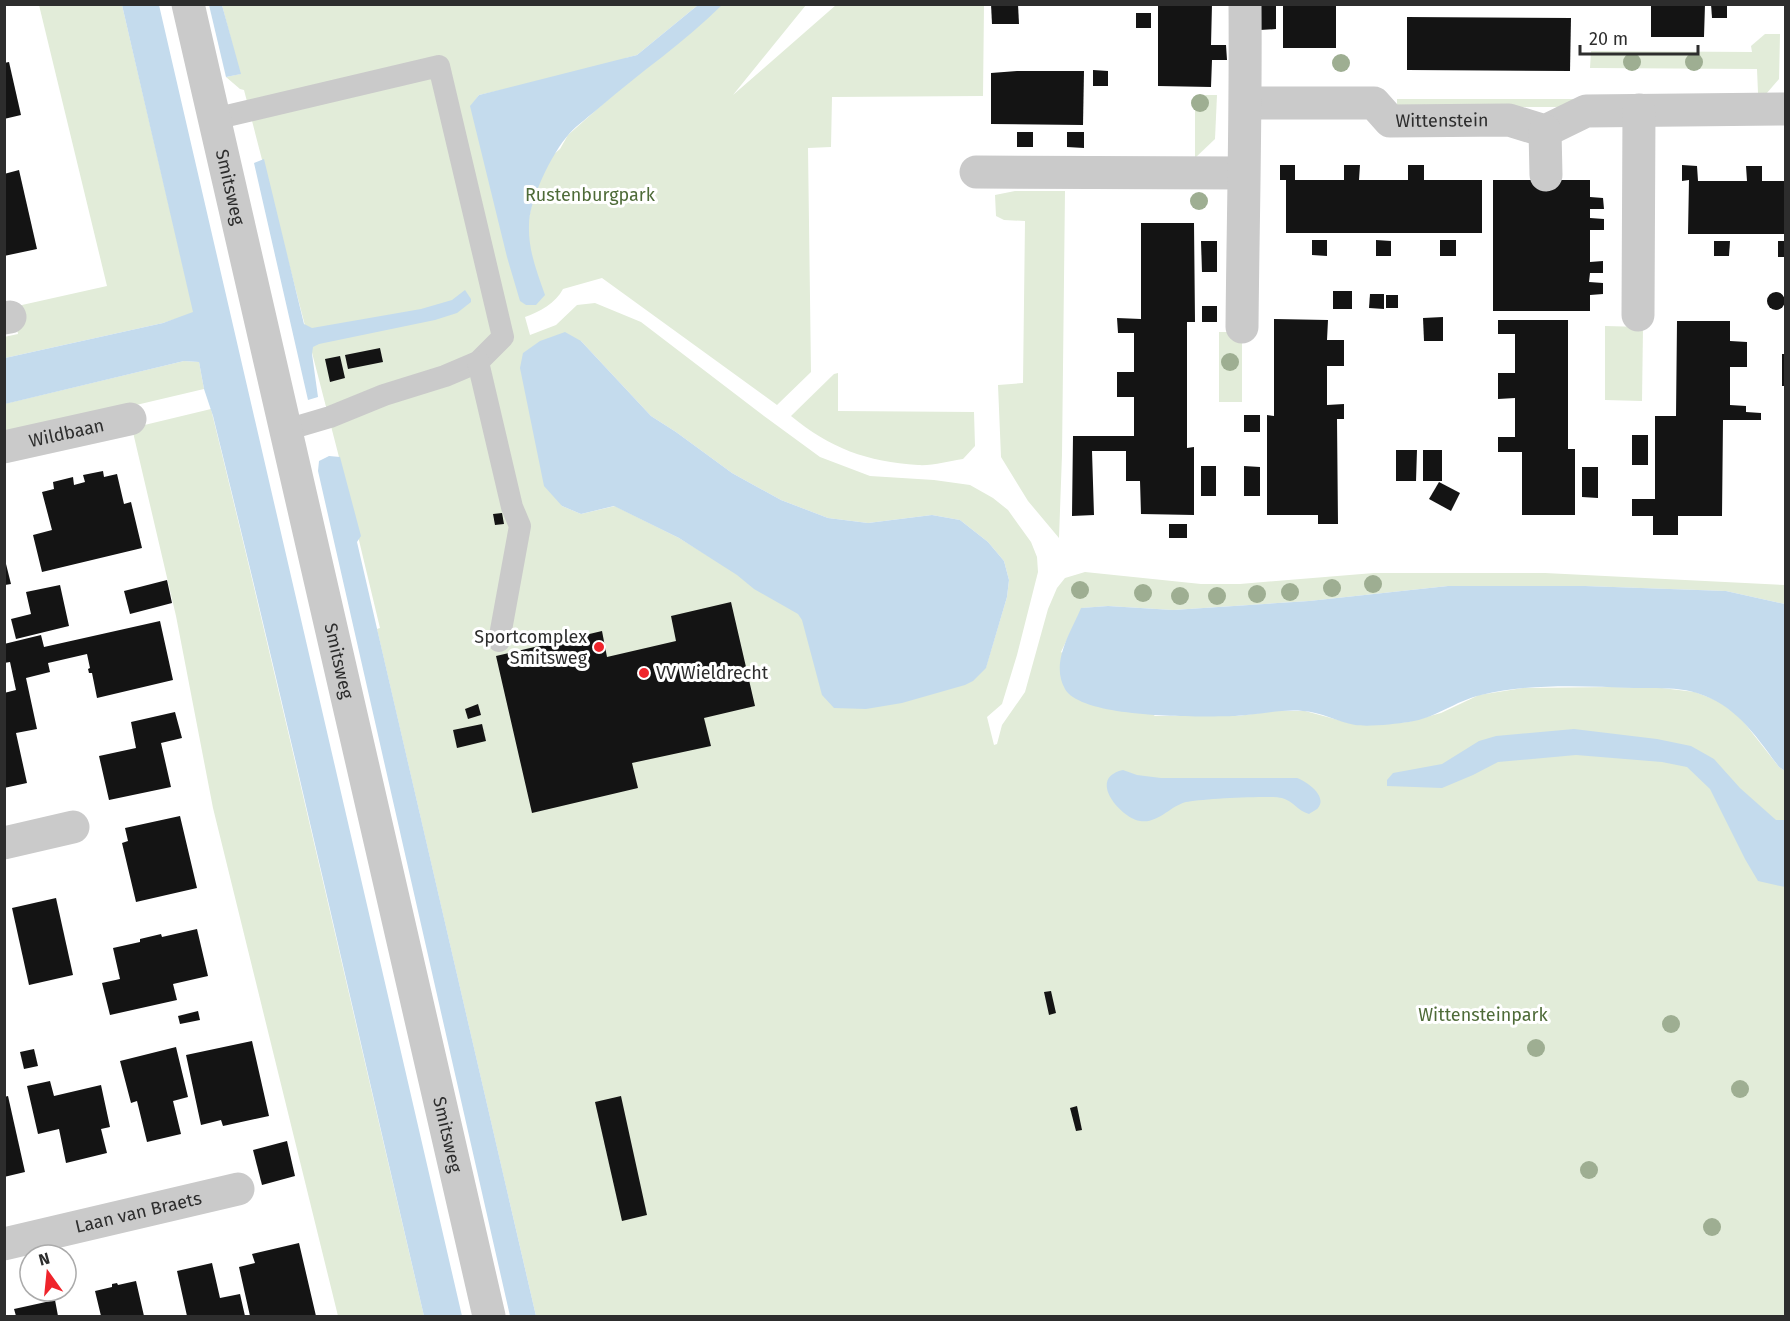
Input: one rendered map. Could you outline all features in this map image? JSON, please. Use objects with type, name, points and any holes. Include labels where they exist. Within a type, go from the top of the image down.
[{"type":"street","name":"Smitsweg","points":[[188,4],[489,1317]]},
{"type":"street","points":[[1242,327],[1246,103],[1245,4]]},
{"type":"street","name":"Wittenstein","points":[[1246,103],[1374,103],[1390,121],[1509,120],[1545,131]]},
{"type":"street","points":[[1545,175],[1545,131],[1586,111],[1785,109]]},
{"type":"street","points":[[1638,315],[1639,110]]},
{"type":"street","points":[[976,172],[1243,173]]},
{"type":"street","name":"Wildbaan","points":[[4,447],[130,419]]},
{"type":"street","points":[[4,843],[74,827]]},
{"type":"street","name":"Laan van Braets","points":[[4,1244],[238,1189]]},
{"type":"lane","points":[[214,118],[439,66],[503,337],[478,362],[445,376],[384,395],[330,417],[286,430]]},
{"type":"lane","points":[[478,362],[512,507],[520,525],[499,641]]},
{"type":"green space","points":[[39,5],[122,5],[194,313],[163,323],[5,358],[4,337],[18,334],[13,307],[107,286]]},
{"type":"green space","points":[[222,5],[698,5],[637,55],[626,58],[618,64],[479,95],[471,106],[523,246],[540,166],[560,149],[568,135],[717,5],[806,5],[733,95],[836,5],[984,5],[983,96],[832,97],[831,147],[808,148],[811,372],[777,405],[602,278],[563,289],[547,306],[525,317],[530,335],[556,325],[577,305],[595,303],[641,322],[820,457],[870,476],[970,485],[1008,510],[1031,542],[1037,557],[1038,572],[1002,704],[987,717],[994,745],[997,744],[1002,725],[1025,692],[1048,609],[1057,588],[1065,578],[1085,572],[1201,584],[1240,584],[1374,573],[1545,573],[1785,585],[1785,604],[1726,591],[1585,586],[1448,586],[1309,601],[1173,610],[1108,606],[1082,608],[1061,652],[1155,716],[1238,716],[1274,711],[1305,711],[1357,725],[1408,722],[1441,713],[1479,695],[1523,688],[1611,687],[1662,688],[1695,692],[1718,701],[1739,716],[1779,767],[1785,771],[1785,1316],[536,1316],[339,457],[244,90],[226,77],[240,74]],"holes":[[[581,341],[651,416],[732,473],[781,500],[828,518],[868,523],[932,515],[960,520],[988,542],[1004,561],[1009,580],[1007,597],[986,667],[710,557],[679,538],[615,506],[581,514],[562,506],[541,467],[535,434]]]},
{"type":"green space","points":[[1765,34],[1780,34],[1779,79],[1766,94],[1758,93],[1757,69],[1590,68],[1591,51],[1752,52],[1751,46]]},
{"type":"green space","points":[[1195,95],[1217,95],[1215,139],[1195,158]]},
{"type":"green space","points":[[1397,99],[1577,99],[1578,107],[1397,107]]},
{"type":"green space","points":[[1015,191],[1065,191],[1059,538],[1028,501],[1001,457],[998,385],[1023,383],[1025,221],[1004,220],[996,216],[995,195]]},
{"type":"green space","points":[[1605,326],[1643,327],[1642,401],[1605,400]]},
{"type":"green space","points":[[1219,332],[1242,332],[1242,402],[1219,402]]},
{"type":"green space","points":[[184,361],[199,362],[204,389],[47,426],[5,431],[4,404]]},
{"type":"green space","points":[[838,373],[838,411],[974,412],[975,446],[963,459],[923,465],[882,461],[835,445],[791,416],[834,374]]},
{"type":"green space","points":[[211,409],[424,1316],[338,1316],[213,808],[176,616],[132,428]]},
{"type":"water","points":[[122,5],[159,5],[462,1316],[424,1316],[267,641],[199,362],[184,361],[5,404],[5,358],[163,323],[193,312]]},
{"type":"water","points":[[209,5],[222,5],[241,74],[226,77]]},
{"type":"water","points":[[698,5],[722,5],[693,32],[576,127],[562,142],[537,190],[530,215],[529,234],[532,252],[545,295],[536,305],[526,305],[520,301],[507,257],[470,106],[479,95],[637,55]]},
{"type":"water","points":[[264,159],[304,324],[312,328],[421,309],[452,300],[465,290],[471,302],[457,313],[435,320],[313,347],[318,397],[308,400],[254,163]]},
{"type":"water","points":[[565,332],[581,341],[651,416],[732,473],[781,500],[828,518],[868,523],[932,515],[960,520],[988,542],[1004,561],[1009,580],[1007,597],[986,668],[973,681],[965,685],[902,703],[866,709],[834,708],[822,695],[802,620],[798,614],[754,589],[737,575],[679,538],[614,506],[581,514],[562,506],[544,486],[520,368],[523,353],[540,341]]},
{"type":"water","points":[[329,456],[340,457],[361,536],[357,542],[536,1316],[510,1316],[318,471],[319,461]]},
{"type":"water","points":[[1448,586],[1585,586],[1726,591],[1785,604],[1785,771],[1779,767],[1744,723],[1723,705],[1711,698],[1682,690],[1577,686],[1500,691],[1463,701],[1419,720],[1367,726],[1349,724],[1303,711],[1235,716],[1171,716],[1118,711],[1076,699],[1065,689],[1061,679],[1061,658],[1081,608],[1108,606],[1173,610],[1309,601]]},
{"type":"water","points":[[1574,729],[1657,739],[1691,746],[1714,759],[1740,788],[1776,820],[1785,820],[1785,887],[1758,881],[1710,789],[1687,767],[1662,762],[1576,755],[1498,762],[1442,788],[1387,786],[1387,780],[1393,773],[1442,764],[1479,741],[1496,736]]},
{"type":"water","points":[[1123,770],[1137,775],[1161,778],[1297,778],[1315,790],[1320,803],[1318,809],[1309,814],[1289,801],[1275,797],[1205,800],[1186,802],[1153,820],[1140,821],[1124,813],[1110,797],[1107,789],[1107,781],[1112,774]]},
{"type":"building","points":[[991,4],[1018,4],[1019,24],[992,24]]},
{"type":"building","points":[[1158,4],[1212,4],[1211,45],[1226,45],[1227,60],[1212,60],[1211,87],[1158,86]]},
{"type":"building","points":[[1260,4],[1276,4],[1276,29],[1260,30]]},
{"type":"building","points":[[1283,4],[1336,4],[1336,48],[1283,48]]},
{"type":"building","points":[[1651,4],[1705,4],[1704,37],[1651,37]]},
{"type":"building","points":[[1711,4],[1727,4],[1727,18],[1712,18]]},
{"type":"building","points":[[1136,13],[1151,13],[1151,28],[1136,28]]},
{"type":"building","points":[[1407,17],[1571,18],[1570,71],[1407,70]]},
{"type":"building","points":[[9,62],[21,115],[4,119],[4,63]]},
{"type":"building","points":[[1093,70],[1108,71],[1108,86],[1093,86]]},
{"type":"building","points":[[1084,71],[1083,125],[991,124],[991,73]]},
{"type":"building","points":[[1017,132],[1033,132],[1033,147],[1017,147]]},
{"type":"building","points":[[1067,132],[1084,132],[1084,148],[1067,147]]},
{"type":"building","points":[[1280,165],[1295,165],[1295,180],[1344,180],[1344,165],[1360,165],[1359,180],[1408,180],[1408,165],[1424,165],[1424,180],[1482,180],[1482,233],[1286,233],[1286,180],[1280,180]]},
{"type":"building","points":[[1682,165],[1697,166],[1698,181],[1747,181],[1746,166],[1762,166],[1762,181],[1785,181],[1785,234],[1688,234],[1689,180],[1682,181]]},
{"type":"building","points":[[19,170],[37,249],[4,256],[4,174]]},
{"type":"building","points":[[1493,180],[1590,180],[1590,197],[1603,198],[1604,209],[1590,209],[1590,218],[1604,219],[1604,230],[1590,230],[1590,262],[1603,261],[1603,273],[1590,273],[1589,282],[1603,283],[1603,294],[1590,295],[1590,311],[1493,311]]},
{"type":"building","points":[[1141,223],[1194,223],[1195,322],[1187,322],[1187,448],[1194,447],[1194,515],[1141,514],[1140,481],[1126,481],[1126,451],[1092,451],[1094,515],[1072,516],[1073,436],[1134,436],[1134,397],[1117,397],[1117,372],[1134,372],[1134,333],[1118,333],[1117,318],[1141,319]]},
{"type":"building","points":[[1312,240],[1327,240],[1327,256],[1312,255]]},
{"type":"building","points":[[1376,240],[1391,241],[1391,256],[1376,256]]},
{"type":"building","points":[[1440,240],[1456,240],[1456,256],[1440,256]]},
{"type":"building","points":[[1201,241],[1217,241],[1217,272],[1202,272]]},
{"type":"building","points":[[1714,241],[1730,241],[1729,256],[1714,256]]},
{"type":"building","points":[[1778,241],[1785,241],[1785,257],[1778,257]]},
{"type":"building","points":[[1333,291],[1352,291],[1352,309],[1333,309]]},
{"type":"building","points":[[1776,292],[1782,295],[1785,301],[1782,307],[1776,310],[1770,307],[1767,301],[1770,295]]},
{"type":"building","points":[[1370,294],[1384,294],[1384,309],[1369,308]]},
{"type":"building","points":[[1386,295],[1398,295],[1398,308],[1386,308]]},
{"type":"building","points":[[1202,306],[1217,306],[1217,322],[1202,322]]},
{"type":"building","points":[[1443,317],[1443,341],[1424,341],[1423,318]]},
{"type":"building","points":[[1274,319],[1328,320],[1327,340],[1344,340],[1344,366],[1327,366],[1327,405],[1344,404],[1344,419],[1337,419],[1338,524],[1318,524],[1318,515],[1267,515],[1267,415],[1274,416]]},
{"type":"building","points":[[1498,320],[1568,320],[1568,449],[1575,449],[1575,515],[1522,515],[1522,452],[1498,452],[1498,437],[1515,437],[1515,398],[1498,399],[1498,373],[1515,373],[1515,334],[1498,334]]},
{"type":"building","points":[[1677,321],[1730,321],[1730,341],[1747,342],[1747,367],[1730,367],[1730,405],[1746,406],[1746,412],[1761,413],[1761,420],[1723,420],[1722,516],[1678,516],[1678,535],[1653,535],[1653,516],[1632,516],[1632,499],[1655,499],[1655,416],[1676,416]]},
{"type":"building","points":[[380,348],[383,362],[348,369],[345,355]]},
{"type":"building","points":[[1782,354],[1785,354],[1785,386],[1782,386]]},
{"type":"building","points":[[340,356],[345,378],[330,382],[325,359]]},
{"type":"building","points":[[1244,415],[1260,415],[1260,432],[1244,432]]},
{"type":"building","points":[[1632,435],[1648,435],[1648,465],[1632,465]]},
{"type":"building","points":[[1396,450],[1417,450],[1416,481],[1396,481]]},
{"type":"building","points":[[1423,450],[1442,450],[1442,481],[1423,481]]},
{"type":"building","points":[[1201,466],[1216,466],[1216,496],[1201,496]]},
{"type":"building","points":[[1244,466],[1260,467],[1260,496],[1244,496]]},
{"type":"building","points":[[1582,467],[1598,467],[1598,498],[1582,497]]},
{"type":"building","points":[[103,471],[104,477],[117,474],[124,504],[131,502],[142,548],[42,572],[33,535],[52,530],[42,492],[54,489],[53,482],[73,477],[74,485],[85,482],[83,475]]},
{"type":"building","points":[[1439,482],[1460,493],[1451,511],[1429,499]]},
{"type":"building","points":[[502,513],[504,524],[495,525],[493,514]]},
{"type":"building","points":[[1169,524],[1187,524],[1187,538],[1169,538]]},
{"type":"building","points":[[5,560],[11,584],[5,585]]},
{"type":"building","points":[[167,580],[172,603],[130,614],[124,591]]},
{"type":"building","points":[[60,585],[69,626],[16,639],[11,619],[31,614],[26,592]]},
{"type":"building","points":[[731,602],[755,706],[704,718],[711,746],[632,763],[638,788],[532,813],[496,656],[602,631],[607,657],[676,641],[671,616]]},
{"type":"building","points":[[160,621],[173,680],[97,698],[92,673],[89,673],[88,669],[90,668],[87,654],[48,663],[50,672],[26,678],[37,729],[16,733],[27,783],[4,788],[4,693],[16,690],[10,662],[4,663],[4,644],[41,635],[44,647]]},
{"type":"building","points":[[478,704],[481,715],[468,719],[465,709]]},
{"type":"building","points":[[175,712],[182,738],[161,743],[171,787],[109,800],[99,756],[136,748],[131,722]]},
{"type":"building","points":[[482,724],[486,741],[457,748],[453,730]]},
{"type":"building","points":[[180,816],[197,888],[136,902],[122,843],[128,841],[125,828]]},
{"type":"building","points":[[56,898],[73,975],[29,985],[12,908]]},
{"type":"building","points":[[197,929],[208,976],[173,984],[177,1000],[110,1015],[102,983],[120,979],[113,948],[161,934],[162,937]]},
{"type":"building","points":[[1051,991],[1056,1013],[1049,1015],[1044,992]]},
{"type":"building","points":[[198,1011],[200,1020],[180,1024],[178,1016]]},
{"type":"building","points":[[252,1041],[269,1116],[223,1126],[221,1120],[201,1125],[186,1055]]},
{"type":"building","points":[[176,1047],[188,1097],[173,1101],[181,1134],[147,1142],[137,1101],[131,1103],[120,1061]]},
{"type":"building","points":[[34,1049],[38,1066],[24,1069],[20,1052]]},
{"type":"building","points":[[50,1081],[54,1096],[101,1085],[110,1127],[101,1129],[107,1153],[66,1163],[59,1129],[38,1134],[27,1086]]},
{"type":"building","points":[[8,1096],[25,1172],[4,1177],[4,1097]]},
{"type":"building","points":[[621,1096],[647,1215],[622,1221],[595,1102]]},
{"type":"building","points":[[1077,1106],[1082,1130],[1076,1131],[1070,1108]]},
{"type":"building","points":[[287,1141],[295,1176],[262,1185],[253,1150]]},
{"type":"building","points":[[299,1243],[316,1316],[250,1316],[239,1267],[255,1263],[252,1254]]},
{"type":"building","points":[[212,1263],[220,1298],[240,1294],[245,1316],[187,1316],[177,1271]]},
{"type":"building","points":[[136,1281],[144,1316],[101,1316],[95,1291],[112,1287],[112,1284]]},
{"type":"building","points":[[41,1303],[56,1303],[58,1316],[16,1316],[14,1309]]},
{"type":"place","name":"Sportcomplex Smitsweg","points":[[599,647]]},
{"type":"place","name":"VV Wieldrecht","points":[[644,673]]},
{"type":"park label","name":"Rustenburgpark","points":[[590,195]]},
{"type":"park label","name":"Wittensteinpark","points":[[1483,1015]]}]
